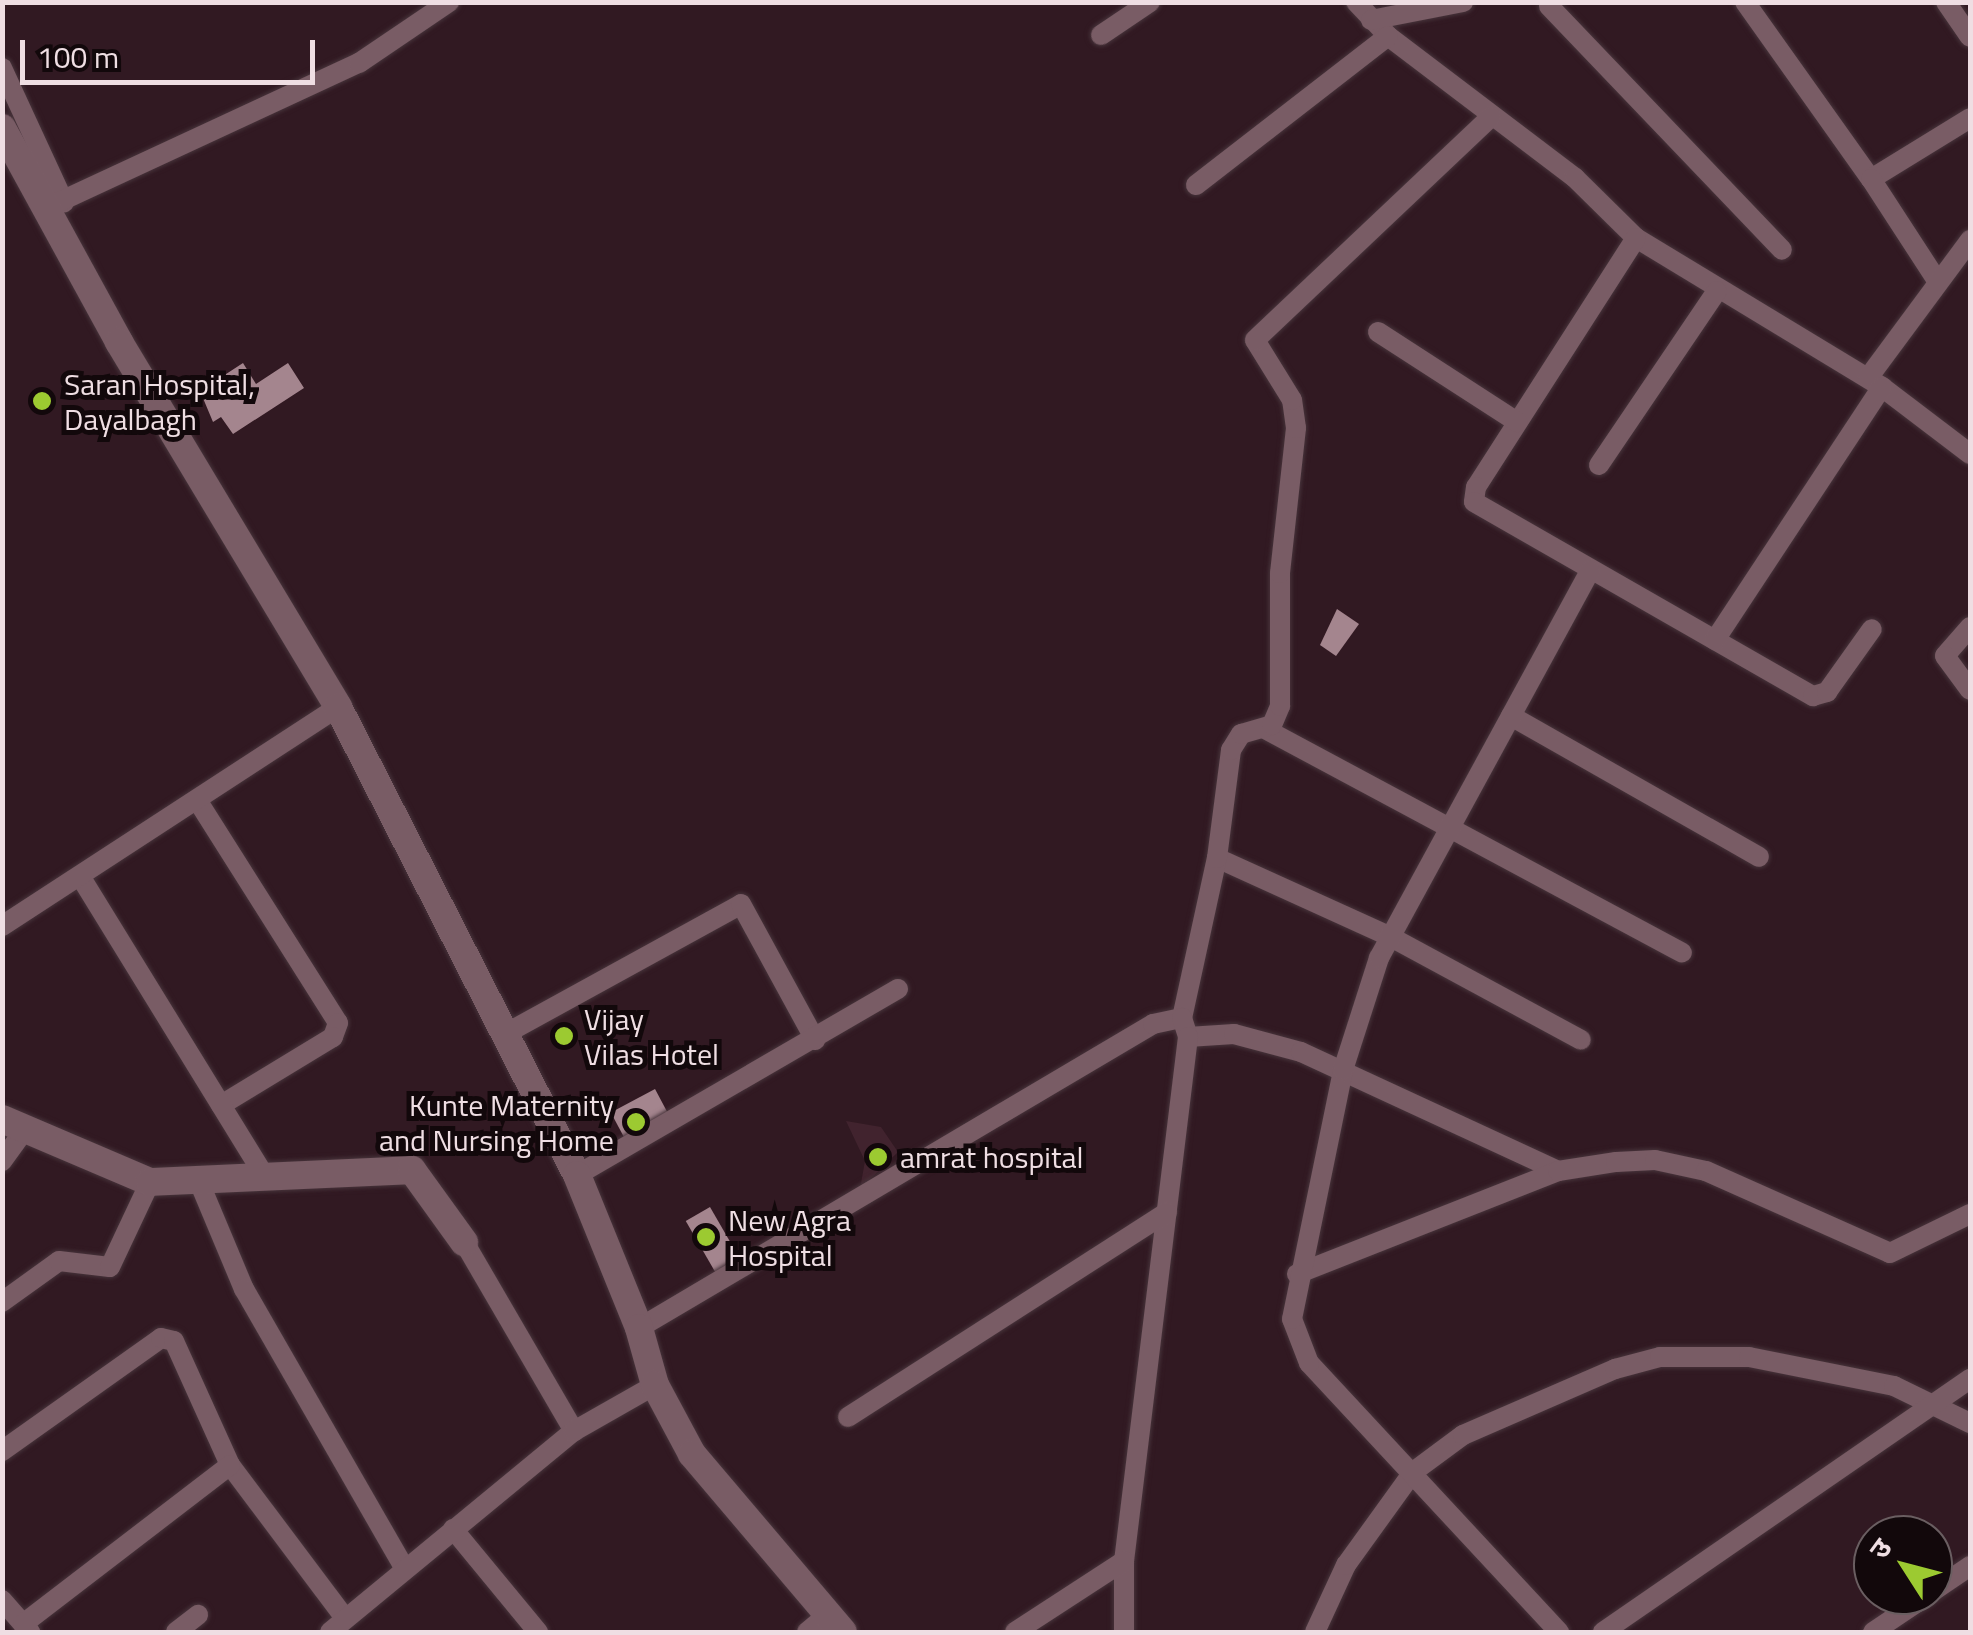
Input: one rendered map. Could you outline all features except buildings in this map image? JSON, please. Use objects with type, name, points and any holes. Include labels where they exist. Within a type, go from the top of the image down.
[{"type":"street","points":[[55,205],[359,63],[449,2]]},
{"type":"street","points":[[1100,35],[1150,2]]},
{"type":"street","points":[[1356,2],[1388,36],[1575,178],[1636,238],[1717,291],[1875,382],[1970,454]]},
{"type":"street","points":[[1371,20],[1464,2]]},
{"type":"street","points":[[1528,2],[1553,4],[1782,250]]},
{"type":"street","points":[[1745,2],[1871,179],[1936,279]]},
{"type":"street","points":[[1946,2],[1970,37]]},
{"type":"street","points":[[1196,185],[1388,36]]},
{"type":"street","points":[[2,68],[55,205],[128,357],[338,706],[577,1174],[639,1328],[655,1386],[692,1454],[826,1627]]},
{"type":"street","points":[[1266,728],[1280,706],[1280,573],[1296,428],[1292,400],[1255,340],[1491,117]]},
{"type":"street","points":[[1871,179],[1970,118]]},
{"type":"street","points":[[2,128],[55,205]]},
{"type":"street","points":[[1636,238],[1476,487],[1474,502],[1818,697],[1872,629]]},
{"type":"street","points":[[1715,640],[1936,279],[1970,240]]},
{"type":"street","points":[[1599,465],[1717,291]]},
{"type":"street","points":[[1378,332],[1517,422]]},
{"type":"street","points":[[1559,1632],[1309,1362],[1292,1320],[1298,1274],[1342,1070],[1389,936],[1590,571]]},
{"type":"street","points":[[1970,627],[1945,656],[1970,690]]},
{"type":"street","points":[[2,926],[199,803],[338,706]]},
{"type":"street","points":[[1511,716],[1758,856]]},
{"type":"street","points":[[1124,1632],[1124,1561],[1168,1212],[1185,1028],[1234,743],[1244,732],[1266,728],[1448,830],[1682,953]]},
{"type":"street","points":[[199,803],[338,1023],[329,1040],[221,1105]]},
{"type":"street","points":[[1217,858],[1389,936],[1581,1040]]},
{"type":"street","points":[[80,876],[263,1173]]},
{"type":"street","points":[[505,1034],[741,904],[815,1040]]},
{"type":"street","points":[[577,1174],[898,990]]},
{"type":"street","points":[[639,1328],[1153,1024],[1266,1040],[1342,1070],[1558,1171]]},
{"type":"street","points":[[2,1161],[13,1125],[150,1182],[200,1184],[263,1173],[412,1170],[464,1242],[574,1431]]},
{"type":"street","points":[[1298,1274],[1558,1171],[1616,1162],[1680,1163],[1890,1253],[1970,1214]]},
{"type":"street","points":[[2,1302],[59,1260],[110,1266],[150,1182]]},
{"type":"street","points":[[200,1184],[244,1289],[405,1568]]},
{"type":"street","points":[[848,1417],[1168,1212]]},
{"type":"street","points":[[2,1451],[165,1338],[178,1344],[230,1465],[338,1625],[574,1431],[655,1386]]},
{"type":"street","points":[[1315,1632],[1346,1565],[1413,1472],[1463,1435],[1515,1409],[1660,1357],[1727,1354],[1807,1366],[1936,1402],[1970,1423]]},
{"type":"street","points":[[1603,1632],[1970,1379]]},
{"type":"street","points":[[2,1600],[27,1628],[230,1465]]},
{"type":"street","points":[[453,1530],[538,1632]]},
{"type":"street","points":[[1015,1632],[1124,1561]]},
{"type":"street","points":[[176,1632],[198,1615]]},
{"type":"street","points":[[1873,1632],[1898,1615]]},
{"type":"shaded area","name":"amrat hospital","points":[[846,1121],[881,1127],[898,1152],[860,1189],[865,1161]]},
{"type":"place","name":"Saran Hospital, Dayalbagh","points":[[42,401]]},
{"type":"place","name":"Vijay Vilas Hotel","points":[[564,1036]]},
{"type":"place","name":"Kunte Maternity and Nursing Home","points":[[636,1122]]},
{"type":"place","name":"amrat hospital","points":[[878,1157]]},
{"type":"place","name":"New Agra Hospital","points":[[706,1237]]}]
